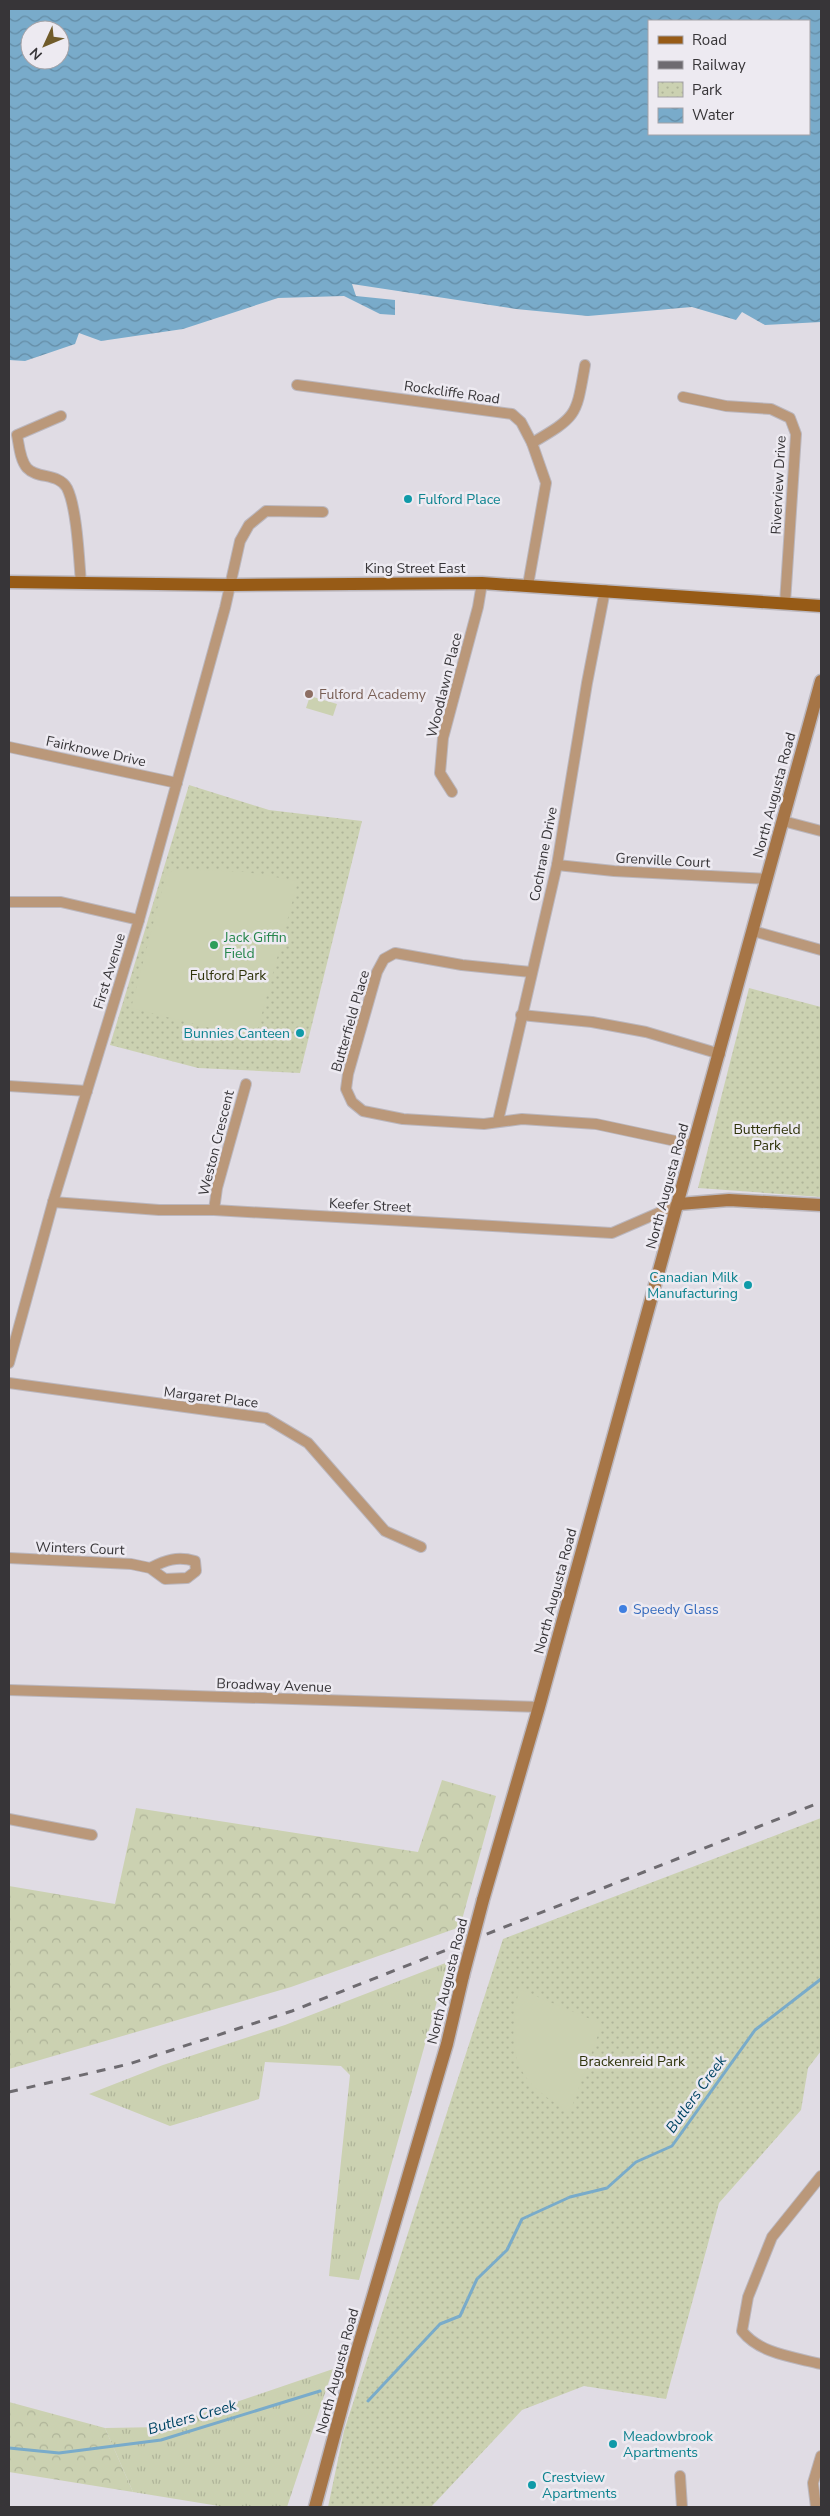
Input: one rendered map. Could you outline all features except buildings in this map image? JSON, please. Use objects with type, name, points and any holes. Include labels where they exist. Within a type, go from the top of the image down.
[{"type":"main road","name":"King Street East","points":[[9,582],[231,585],[482,583],[821,606]]},
{"type":"main road","name":"North Augusta Road","points":[[314,2507],[447,2044],[483,1900],[539,1708],[679,1204],[821,681]]},
{"type":"main road","points":[[679,1204],[728,1200],[821,1205]]},
{"type":"street","points":[[532,442],[572,417],[578,405],[585,365]]},
{"type":"street","name":"Rockcliffe Road","points":[[297,385],[512,414],[522,422],[532,442],[546,483],[528,585]]},
{"type":"street","name":"Riverview Drive","points":[[683,397],[726,406],[771,410],[790,418],[796,434],[785,604]]},
{"type":"street","points":[[61,416],[17,435],[24,463],[28,469],[58,479],[67,488],[76,528],[81,583]]},
{"type":"street","name":"First Avenue","points":[[9,1363],[54,1202],[139,920],[231,585],[240,542],[250,525],[266,511],[323,512]]},
{"type":"street","name":"Woodlawn Place","points":[[452,792],[440,773],[443,738],[478,607],[482,583]]},
{"type":"street","name":"Cochrane Drive","points":[[498,1121],[520,1015],[557,865],[586,683],[604,590]]},
{"type":"street","name":"Fairknowe Drive","points":[[9,747],[177,784]]},
{"type":"street","points":[[783,821],[821,831]]},
{"type":"street","name":"Grenville Court","points":[[557,865],[614,871],[767,879]]},
{"type":"street","points":[[9,902],[60,902],[139,920]]},
{"type":"street","points":[[753,931],[821,950]]},
{"type":"street","name":"Butterfield Place","points":[[531,972],[462,965],[395,953],[384,959],[377,972],[348,1074],[346,1089],[352,1102],[363,1111],[403,1119],[484,1124],[522,1119],[596,1124],[694,1145]]},
{"type":"street","points":[[520,1015],[592,1022],[646,1032],[720,1054]]},
{"type":"street","name":"Weston Crescent","points":[[214,1210],[217,1188],[246,1084]]},
{"type":"street","points":[[9,1086],[87,1091]]},
{"type":"street","name":"Keefer Street","points":[[54,1202],[159,1210],[214,1210],[612,1233],[679,1204]]},
{"type":"street","name":"Margaret Place","points":[[9,1383],[266,1418],[308,1443],[385,1531],[421,1547]]},
{"type":"street","name":"Winters Court","points":[[9,1558],[130,1564],[150,1568]]},
{"type":"street","name":"Broadway Avenue","points":[[9,1690],[539,1708]]},
{"type":"street","points":[[9,1819],[92,1835]]},
{"type":"street","points":[[821,2176],[772,2237],[748,2298],[742,2331],[751,2342],[767,2350],[821,2364]]},
{"type":"street","points":[[816,2507],[813,2483],[821,2456]]},
{"type":"street","points":[[680,2476],[682,2507]]},
{"type":"green space","points":[[310,696],[337,704],[333,716],[306,708]]},
{"type":"green space","name":"Fulford Park","points":[[189,785],[269,810],[362,821],[300,1073],[198,1068],[110,1045]]},
{"type":"green space","name":"Jack Giffin Field","points":[[175,869],[246,872],[298,881],[257,1032],[246,1037],[131,1008],[166,875]]},
{"type":"green space","name":"Butterfield Park","points":[[749,988],[821,1007],[821,1197],[698,1188]]},
{"type":"green space","points":[[442,1780],[496,1796],[460,1927],[291,1987],[9,2069],[9,1886],[115,1904],[136,1808],[418,1852]]},
{"type":"green space","name":"Brackenreid Park","points":[[821,1818],[821,2051],[808,2068],[801,2110],[719,2203],[666,2399],[584,2386],[522,2410],[431,2507],[328,2507],[344,2431],[503,1939]]},
{"type":"green space","points":[[448,1962],[359,2280],[329,2276],[350,2075],[341,2066],[265,2062],[259,2099],[170,2126],[89,2094],[163,2065],[285,2025]]},
{"type":"green space","points":[[519,1989],[602,2024],[570,2112],[535,2088],[518,2062],[514,2047],[514,2031]]},
{"type":"green space","points":[[333,2369],[287,2507],[225,2507],[133,2492],[105,2428],[163,2427]]},
{"type":"green space","points":[[9,2402],[105,2428],[133,2492],[9,2472]]},
{"type":"water","points":[[9,9],[821,9],[821,322],[765,325],[742,312],[736,320],[692,307],[588,316],[516,309],[352,284],[356,296],[395,300],[395,315],[380,314],[344,296],[278,298],[183,329],[101,341],[79,333],[75,344],[25,361],[9,360]]},
{"type":"waterway","name":"Butlers Creek","points":[[368,2401],[440,2324],[460,2316],[477,2279],[507,2250],[522,2219],[570,2197],[607,2188],[636,2162],[672,2146],[755,2030],[821,1979]]},
{"type":"waterway","name":"Butlers Creek","points":[[9,2448],[59,2453],[161,2440],[320,2391]]},
{"type":"railway","points":[[9,2092],[129,2064],[292,2011],[821,1802]]},
{"type":"place","name":"Fulford Place","points":[[408,499]]},
{"type":"place","name":"Fulford Academy","points":[[309,694]]},
{"type":"place","name":"Jack Giffin Field","points":[[214,945]]},
{"type":"place","name":"Bunnies Canteen","points":[[300,1033]]},
{"type":"place","name":"Canadian Milk Manufacturing","points":[[748,1285]]},
{"type":"place","name":"Speedy Glass","points":[[623,1609]]},
{"type":"place","name":"Meadowbrook Apartments","points":[[613,2444]]},
{"type":"place","name":"Crestview Apartments","points":[[532,2485]]}]
